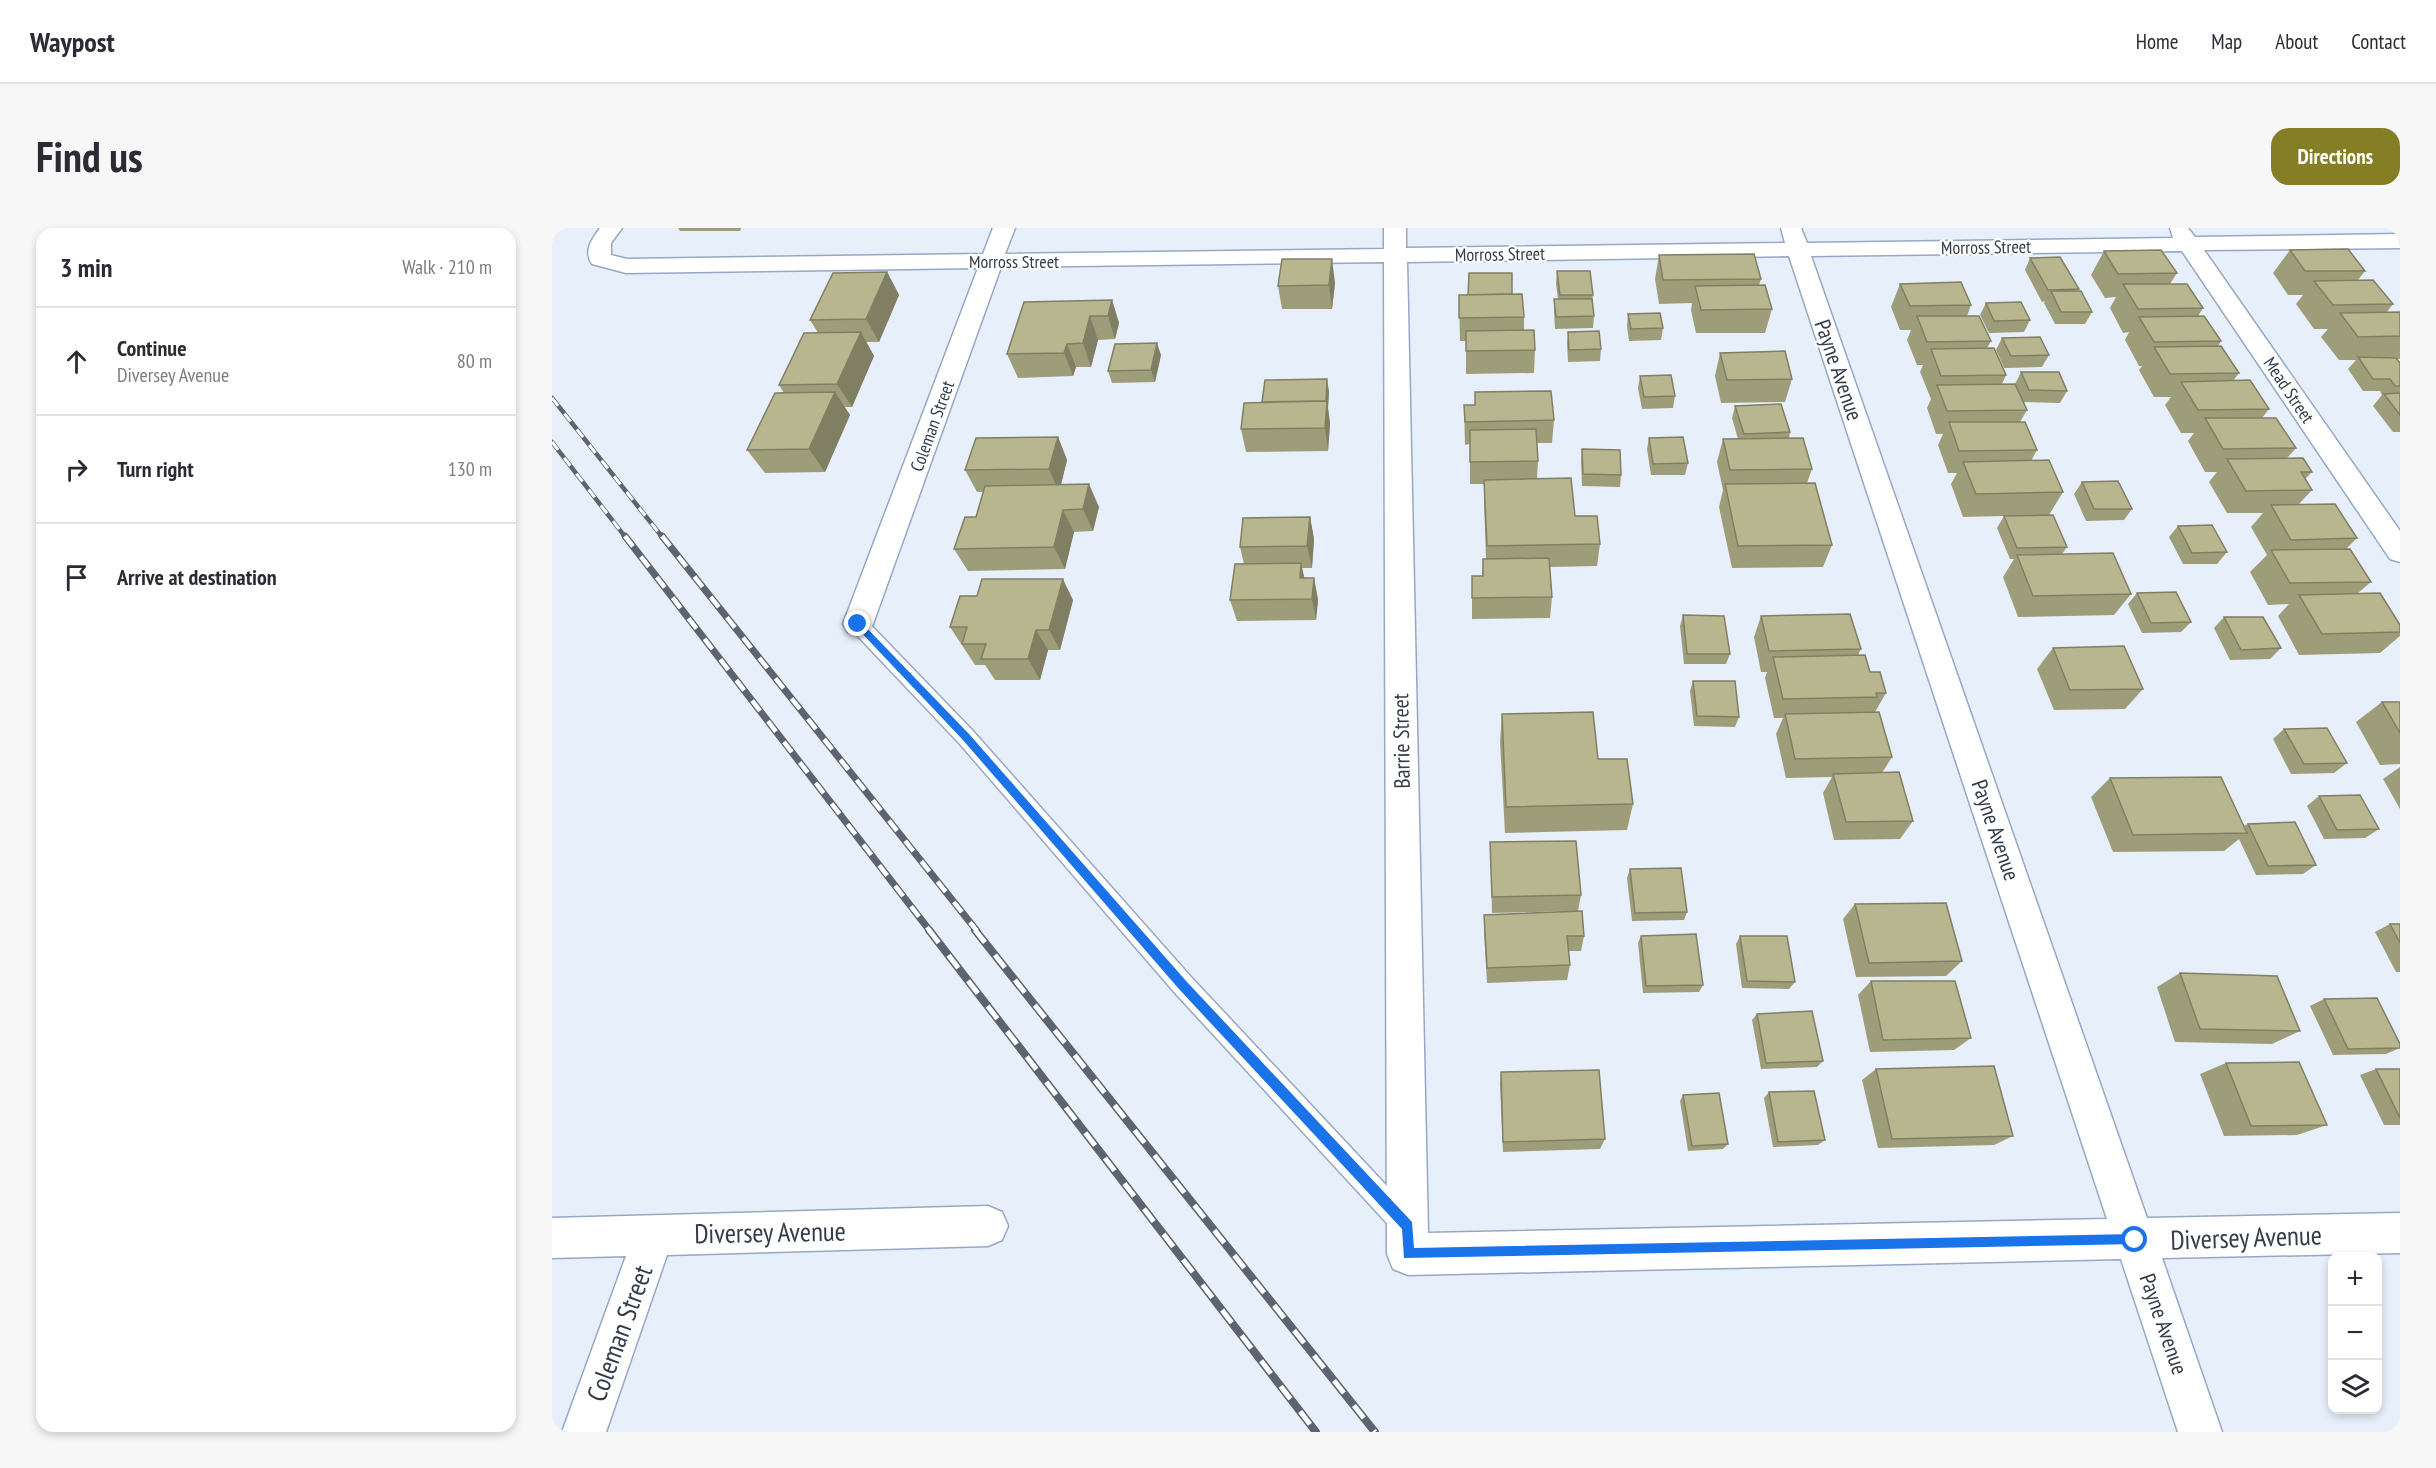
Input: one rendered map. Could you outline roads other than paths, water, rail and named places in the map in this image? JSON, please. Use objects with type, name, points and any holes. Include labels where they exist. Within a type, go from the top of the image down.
[{"type":"street","name":"Morross Street","points":[[611,228],[600,243],[600,259],[626,266],[992,261],[1395,242],[2184,236],[2400,241]]},
{"type":"street","name":"Coleman Street","points":[[858,624],[1004,228]]},
{"type":"street","name":"Mead Street","points":[[2184,236],[2400,552]]},
{"type":"street","name":"Payne Avenue","points":[[1794,239],[2200,1432]]},
{"type":"street","name":"Barrie Street","points":[[1395,242],[1408,1240]]},
{"type":"street","name":"Diversey Avenue","points":[[552,1238],[988,1226]]},
{"type":"street","name":"Diversey Avenue","points":[[1408,1240],[2135,1240],[2400,1233]]},
{"type":"street","name":"Coleman Street","points":[[584,1432],[654,1234]]},
{"type":"lane","points":[[858,624],[966,737],[1408,1240]]},
{"type":"railway","points":[[552,398],[663,538]]},
{"type":"railway","points":[[552,442],[626,538]]},
{"type":"railway","points":[[625,536],[930,931]]},
{"type":"railway","points":[[662,536],[977,931]]},
{"type":"railway","points":[[929,930],[1316,1432]]},
{"type":"railway","points":[[975,930],[1375,1432]]}]
